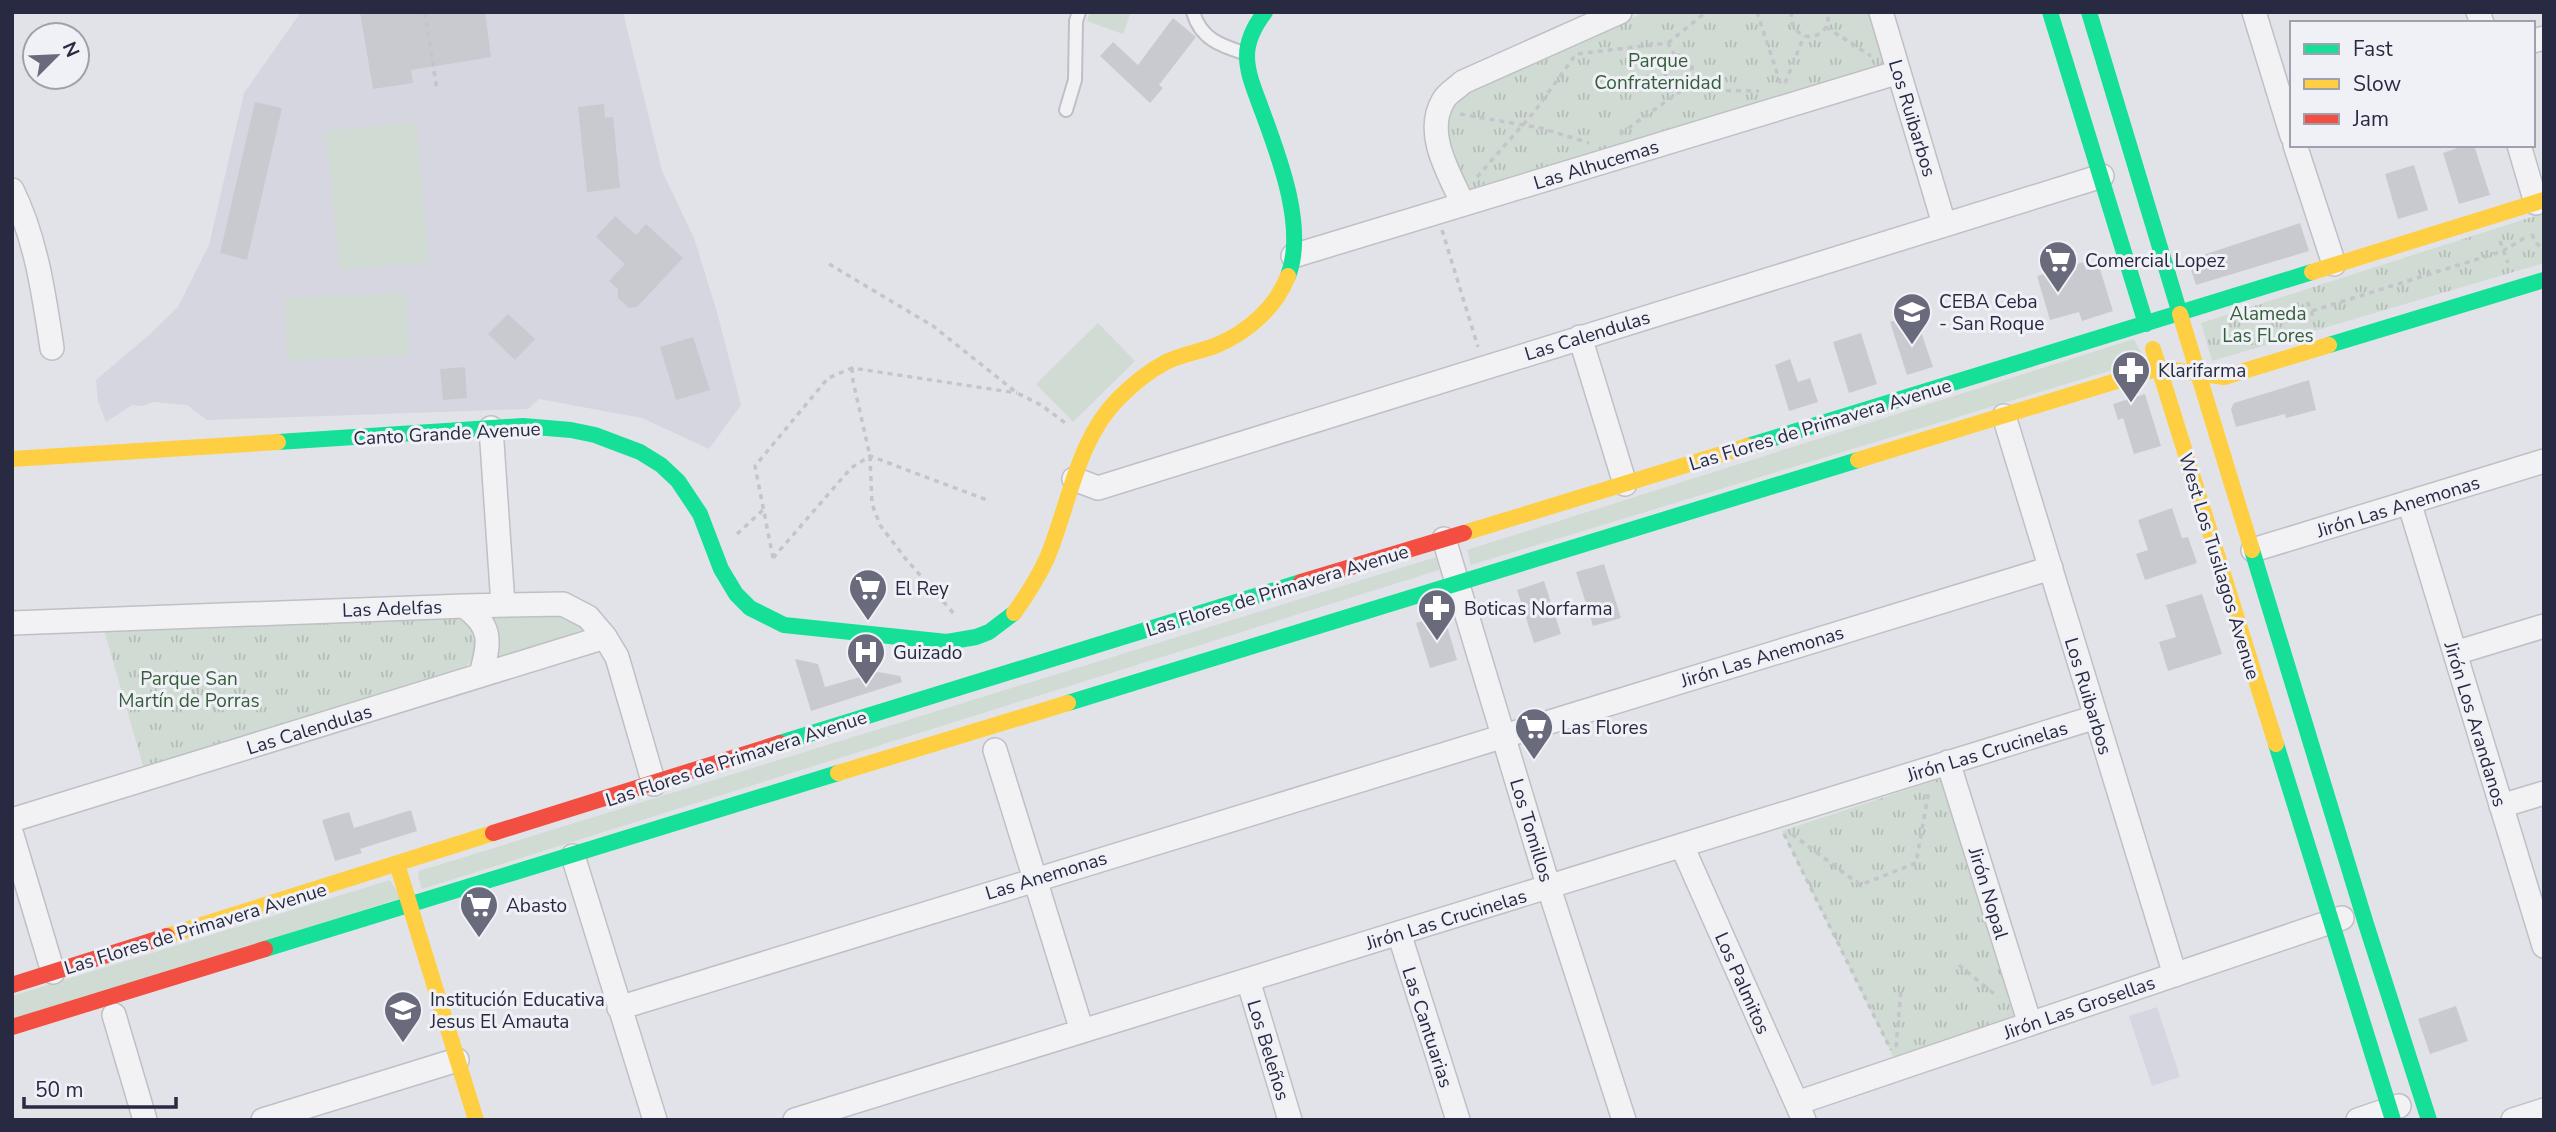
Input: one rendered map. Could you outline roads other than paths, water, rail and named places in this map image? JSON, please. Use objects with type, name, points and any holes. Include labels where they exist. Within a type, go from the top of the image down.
[{"type":"main road","points":[[1247,54],[1255,24],[1265,12]]},
{"type":"main road","name":"West Los Tusilagos Avenue","points":[[2050,12],[2392,1115]]},
{"type":"main road","name":"West Los Tusilagos Avenue","points":[[2091,13],[2362,911],[2426,1109]]},
{"type":"main road","name":"Canto Grande Avenue","points":[[12,459],[491,428],[536,426],[576,431],[606,437],[658,461],[677,478],[694,502],[729,585],[746,605],[784,625],[946,642],[975,638],[1001,624],[1018,608],[1047,556],[1074,479],[1097,426],[1114,403],[1164,363],[1218,344],[1247,328],[1279,292],[1289,273],[1293,256],[1287,186],[1251,76],[1247,54]]},
{"type":"main road","name":"Las Flores de Primavera Avenue","points":[[12,985],[1020,667],[2540,202]]},
{"type":"main road","points":[[12,1027],[2159,368],[2224,377],[2544,280]]},
{"type":"main road","points":[[397,864],[476,1120]]},
{"type":"street","points":[[1466,195],[1442,159],[1434,124],[1443,99],[1463,82],[1619,12]]},
{"type":"street","name":"Los Ruibarbos","points":[[1881,12],[1944,225]]},
{"type":"street","points":[[2253,12],[2290,123]]},
{"type":"street","name":"Las Alhucemas","points":[[1293,256],[1436,212],[1466,195],[1899,72]]},
{"type":"street","points":[[2296,147],[2333,264]]},
{"type":"street","points":[[2520,147],[2540,202]]},
{"type":"street","name":"Las Calendulas","points":[[1074,479],[1098,488],[2102,176]]},
{"type":"street","points":[[12,190],[19,205],[43,289],[52,348]]},
{"type":"street","points":[[1580,337],[1625,484]]},
{"type":"street","name":"Los Ruibarbos","points":[[2004,416],[2175,975]]},
{"type":"street","points":[[491,428],[503,605]]},
{"type":"street","name":"Jirón Las Anemonas","points":[[2253,550],[2544,461]]},
{"type":"street","name":"Jirón Los Arandanos","points":[[2409,502],[2542,934]]},
{"type":"street","name":"Los Tomillos","points":[[1444,539],[1549,888],[1624,1120]]},
{"type":"street","name":"Jirón Las Anemonas","points":[[1473,744],[2051,568]]},
{"type":"street","name":"Las Adelfas","points":[[12,623],[563,604],[588,617],[617,657],[654,784]]},
{"type":"street","points":[[464,606],[478,616],[488,636],[488,650],[481,676]]},
{"type":"street","points":[[2455,653],[2544,626]]},
{"type":"street","name":"Las Calendulas","points":[[12,820],[605,637]]},
{"type":"street","name":"Jirón Las Crucinelas","points":[[795,1120],[1682,846],[1783,825],[1948,762],[2096,717]]},
{"type":"street","name":"Las Anemonas","points":[[619,1008],[1473,744]]},
{"type":"street","points":[[995,750],[1082,1031]]},
{"type":"street","name":"Jirón Nopal","points":[[1948,762],[2030,1024]]},
{"type":"street","points":[[2501,806],[2544,793]]},
{"type":"street","points":[[12,835],[53,972]]},
{"type":"street","name":"Los Palmitos","points":[[1682,846],[1801,1112]]},
{"type":"street","points":[[573,856],[655,1120]]},
{"type":"street","name":"Jirón Las Grosellas","points":[[1801,1112],[2030,1024],[2362,911]]},
{"type":"street","name":"Las Cantuarias","points":[[1399,933],[1458,1120]]},
{"type":"street","name":"Los Beleños","points":[[1248,980],[1290,1120]]},
{"type":"street","points":[[114,1015],[145,1120]]},
{"type":"street","points":[[263,1120],[457,1060]]},
{"type":"street","points":[[2358,1120],[2426,1109]]},
{"type":"street","points":[[2512,1120],[2544,1110]]},
{"type":"lane","points":[[1066,110],[1075,80],[1076,21],[1079,12]]},
{"type":"lane","points":[[1192,12],[1197,25],[1216,45],[1247,54]]},
{"type":"place","name":"Comercial Lopez","points":[[2058,294]]},
{"type":"place","name":"CEBA Ceba - San Roque","points":[[1912,346]]},
{"type":"place","name":"Klarifarma","points":[[2131,404]]},
{"type":"place","name":"El Rey","points":[[868,622]]},
{"type":"place","name":"Boticas Norfarma","points":[[1437,642]]},
{"type":"place","name":"Guizado","points":[[866,686]]},
{"type":"place","name":"Las Flores","points":[[1534,761]]},
{"type":"place","name":"Abasto","points":[[479,939]]},
{"type":"place","name":"Institución Educativa Jesus El Amauta","points":[[403,1044]]},
{"type":"park label","name":"Parque Confraternidad","points":[[1658,71]]},
{"type":"park label","name":"Alameda Las FLores","points":[[2268,324]]},
{"type":"park label","name":"Parque San Martín de Porras","points":[[189,689]]}]
